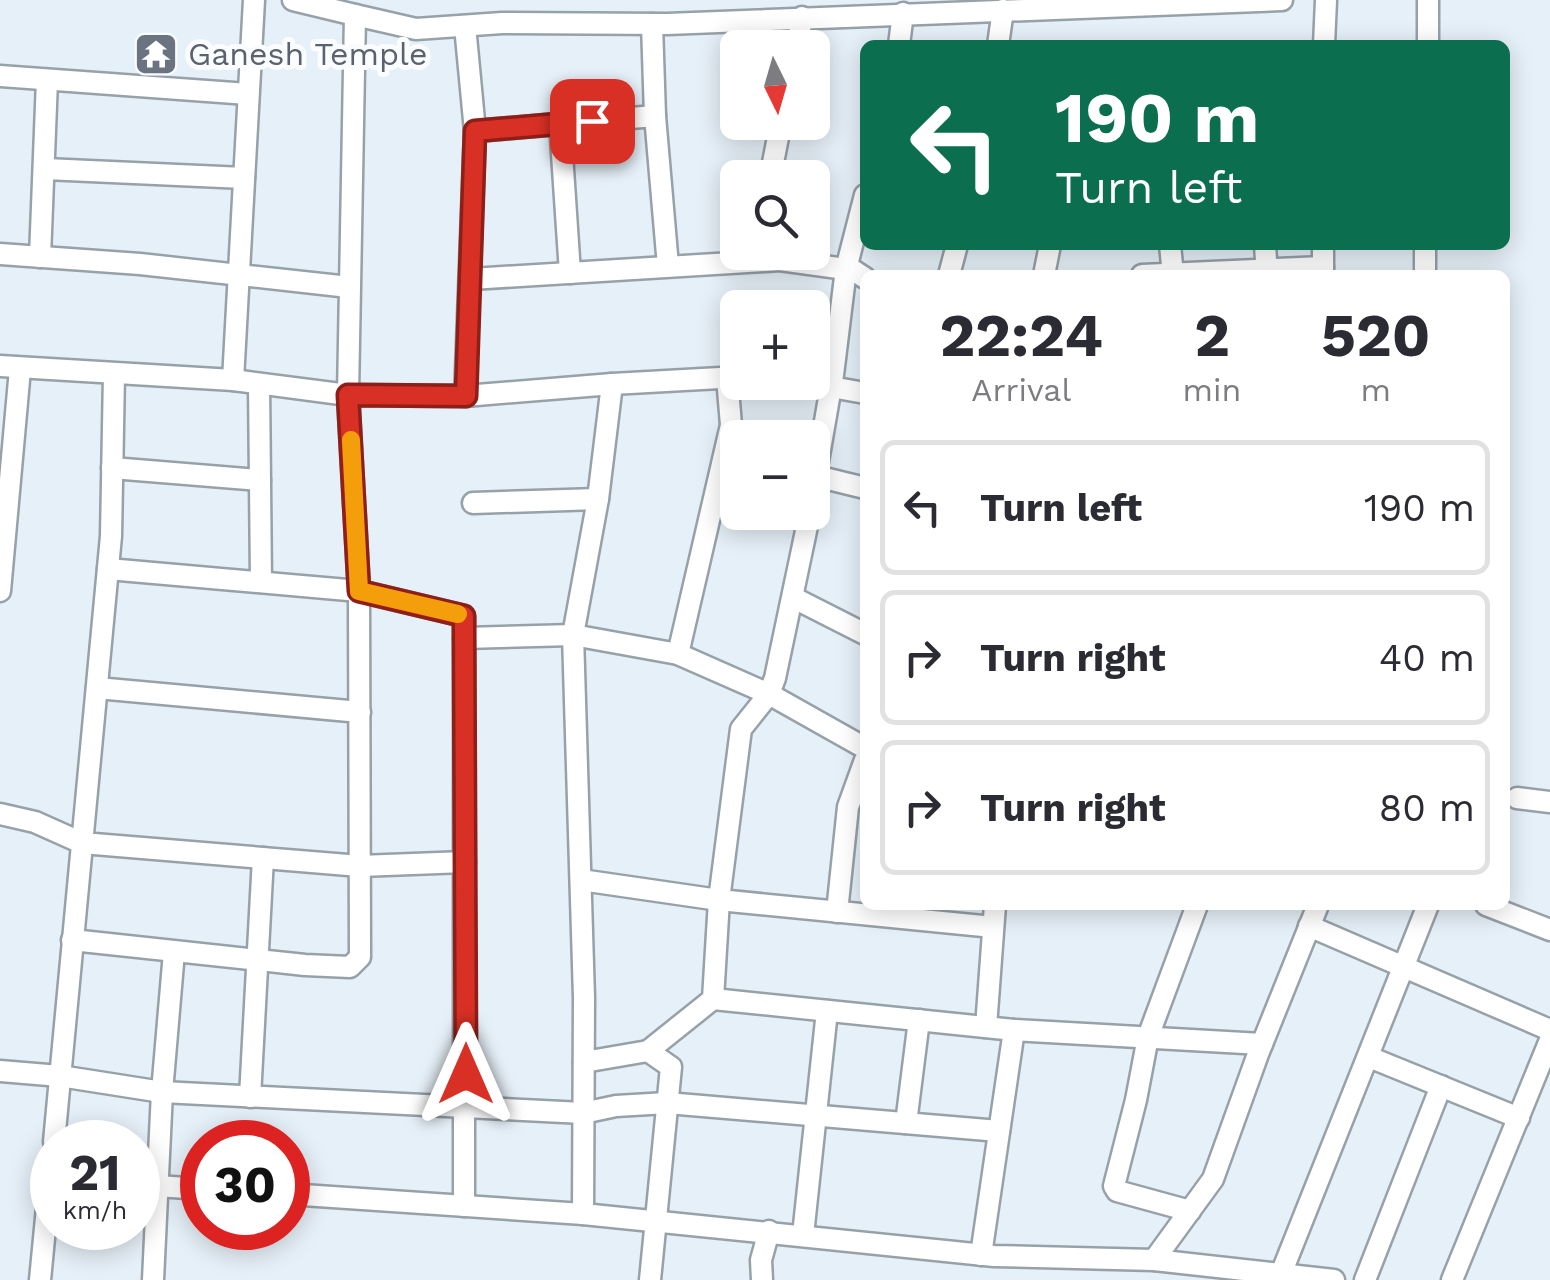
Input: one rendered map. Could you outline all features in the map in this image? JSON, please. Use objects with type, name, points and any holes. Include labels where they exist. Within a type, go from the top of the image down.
[{"type":"street","points":[[233,380],[254,0]]},
{"type":"street","points":[[293,0],[343,9],[416,30],[510,23],[652,24],[1003,10],[1039,4],[1282,0]]},
{"type":"street","points":[[503,0],[510,23]]},
{"type":"street","points":[[1324,40],[1326,0]]},
{"type":"street","points":[[1428,0],[1428,40]]},
{"type":"street","points":[[72,940],[350,966],[357,964],[360,957],[359,591],[348,395],[343,9]]},
{"type":"street","points":[[999,40],[1003,10]]},
{"type":"street","points":[[900,40],[903,12]]},
{"type":"street","points":[[800,30],[802,17]]},
{"type":"street","points":[[652,24],[655,116],[668,266]]},
{"type":"street","points":[[465,26],[475,131],[466,396]]},
{"type":"street","points":[[0,76],[248,94]]},
{"type":"street","points":[[40,257],[47,80]]},
{"type":"street","points":[[475,131],[655,116]]},
{"type":"street","points":[[560,124],[570,273]]},
{"type":"street","points":[[45,170],[244,178]]},
{"type":"street","points":[[830,361],[855,273],[860,234]]},
{"type":"street","points":[[0,254],[140,264],[349,288]]},
{"type":"street","points":[[471,279],[720,260]]},
{"type":"street","points":[[830,269],[855,273]]},
{"type":"street","points":[[0,591],[10,368],[233,380],[348,395],[466,396],[720,378]]},
{"type":"street","points":[[56,1120],[108,569],[114,374]]},
{"type":"street","points":[[830,381],[860,391]]},
{"type":"street","points":[[260,384],[261,582]]},
{"type":"street","points":[[584,1214],[574,635],[598,498],[612,384]]},
{"type":"street","points":[[678,654],[732,425],[732,400]]},
{"type":"street","points":[[112,468],[260,480]]},
{"type":"street","points":[[830,487],[860,488]]},
{"type":"street","points":[[473,503],[598,498]]},
{"type":"street","points":[[713,1000],[719,900],[742,729],[770,694],[807,530]]},
{"type":"street","points":[[108,569],[359,591],[464,616],[464,1206]]},
{"type":"street","points":[[794,598],[860,631]]},
{"type":"street","points":[[464,638],[574,635],[678,654],[770,694],[860,745]]},
{"type":"street","points":[[97,688],[360,712]]},
{"type":"street","points":[[837,912],[848,807],[860,774]]},
{"type":"street","points":[[1517,798],[1550,802]]},
{"type":"street","points":[[0,814],[34,822],[82,844],[360,866],[465,862]]},
{"type":"street","points":[[250,1097],[263,858]]},
{"type":"street","points":[[580,880],[837,912],[994,916],[986,1027]]},
{"type":"street","points":[[1190,1211],[1118,1191],[1114,1186],[1148,1037],[1195,910]]},
{"type":"street","points":[[1154,1260],[1213,1179],[1316,910]]},
{"type":"street","points":[[1281,1274],[1426,910]]},
{"type":"street","points":[[1499,910],[1550,930]]},
{"type":"street","points":[[1309,926],[1550,1030]]},
{"type":"street","points":[[160,1130],[174,952]]},
{"type":"street","points":[[584,1062],[648,1050],[713,1000],[1014,1030],[1262,1044]]},
{"type":"street","points":[[802,1235],[827,1011]]},
{"type":"street","points":[[906,1123],[919,1020]]},
{"type":"street","points":[[981,1254],[1014,1030]]},
{"type":"street","points":[[1452,1280],[1550,1040]]},
{"type":"street","points":[[648,1050],[671,1068],[650,1280]]},
{"type":"street","points":[[1368,1057],[1518,1118]]},
{"type":"street","points":[[0,1072],[60,1076],[162,1092],[466,1110],[583,1114],[616,1106],[667,1103],[999,1131]]},
{"type":"street","points":[[1364,1280],[1441,1086]]},
{"type":"street","points":[[310,1196],[654,1219],[981,1254],[1154,1260],[1334,1280]]},
{"type":"street","points":[[762,1280],[761,1260],[769,1231]]},
{"type":"street","points":[[40,1280],[43,1250]]},
{"type":"street","points":[[152,1280],[154,1250]]},
{"type":"slow traffic","points":[[351,440],[359,591],[458,614]]},
{"type":"place","name":"Ganesh Temple","points":[[156,54]]},
{"type":"route","points":[[466,1074],[464,616],[359,591],[348,395],[466,396],[475,131],[592,121]]}]
